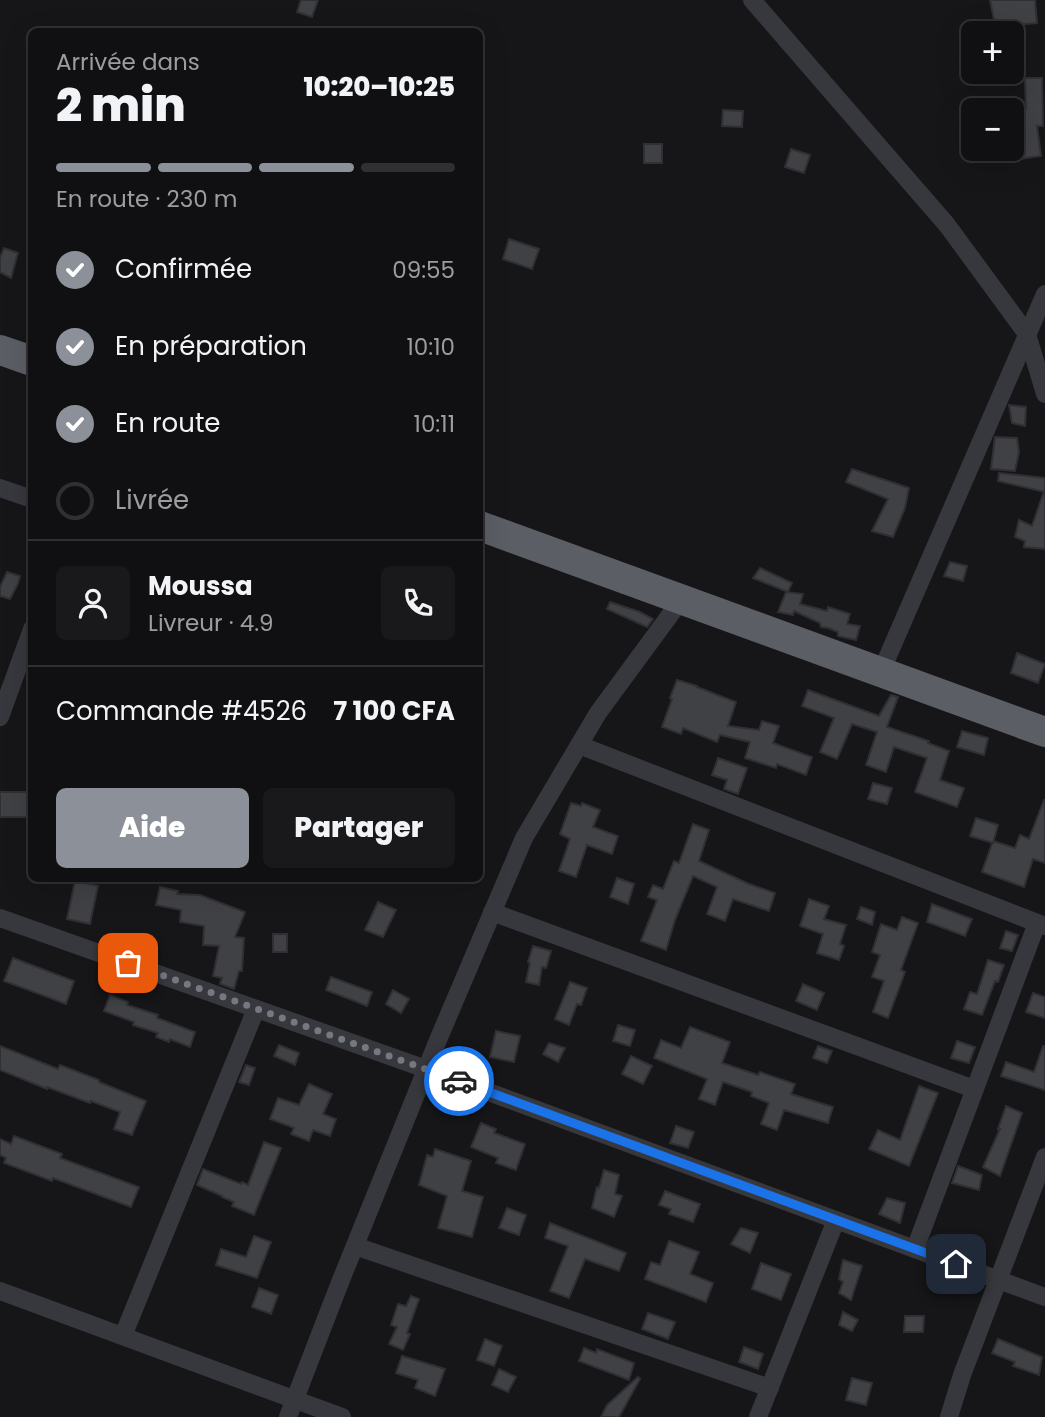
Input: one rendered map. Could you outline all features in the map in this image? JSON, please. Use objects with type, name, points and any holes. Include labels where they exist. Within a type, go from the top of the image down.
[{"type":"highway","points":[[0,350],[28,360]]},
{"type":"highway","points":[[483,527],[1045,732]]},
{"type":"street","points":[[752,0],[947,225],[1027,334],[1045,394]]},
{"type":"street","points":[[880,672],[1045,294]]},
{"type":"street","points":[[0,488],[28,498]]},
{"type":"street","points":[[288,1417],[426,1069],[524,838],[598,713],[681,600]]},
{"type":"street","points":[[0,717],[28,640]]},
{"type":"street","points":[[579,745],[1041,925],[974,1089],[915,1249]]},
{"type":"street","points":[[492,912],[974,1089]]},
{"type":"street","points":[[0,918],[426,1069],[1045,1297]]},
{"type":"street","points":[[123,1336],[256,1009]]},
{"type":"street","points":[[949,1417],[962,1375],[1045,1157]]},
{"type":"street","points":[[758,1417],[835,1220]]},
{"type":"street","points":[[355,1246],[770,1388]]},
{"type":"street","points":[[0,1291],[342,1417]]},
{"type":"building","points":[[301,0],[318,0],[312,17],[297,12]]},
{"type":"building","points":[[990,0],[1035,0],[1037,23],[994,21]]},
{"type":"building","points":[[1025,78],[1042,78],[1043,126],[1037,126],[1041,156],[1024,158],[1024,109]]},
{"type":"building","points":[[723,110],[743,111],[742,127],[722,126]]},
{"type":"building","points":[[644,144],[662,144],[662,163],[644,163]]},
{"type":"building","points":[[791,149],[810,155],[804,173],[785,167]]},
{"type":"building","points":[[509,239],[539,249],[532,269],[503,259]]},
{"type":"building","points":[[4,248],[18,253],[11,278],[0,272],[0,258]]},
{"type":"building","points":[[1009,405],[1026,407],[1025,426],[1012,423]]},
{"type":"building","points":[[995,437],[1017,438],[1019,452],[1015,471],[991,469]]},
{"type":"building","points":[[852,469],[909,488],[905,508],[893,537],[872,531],[888,499],[846,482]]},
{"type":"building","points":[[999,473],[1045,478],[1045,492],[998,481]]},
{"type":"building","points":[[1043,494],[1045,549],[1024,547],[1025,541],[1015,537],[1019,520],[1032,526]]},
{"type":"building","points":[[950,562],[967,566],[963,581],[944,576]]},
{"type":"building","points":[[760,568],[792,583],[788,592],[753,578]]},
{"type":"building","points":[[7,572],[20,576],[10,599],[0,596],[0,587]]},
{"type":"building","points":[[786,592],[803,594],[800,604],[827,611],[828,607],[850,614],[847,624],[860,626],[856,640],[838,636],[838,632],[821,627],[820,623],[794,611],[793,615],[778,612]]},
{"type":"building","points":[[610,602],[653,619],[647,627],[607,609]]},
{"type":"building","points":[[1017,653],[1045,664],[1038,683],[1011,673]]},
{"type":"building","points":[[677,680],[736,702],[728,726],[759,730],[762,721],[779,726],[773,743],[812,757],[806,775],[777,764],[776,768],[745,758],[750,742],[720,735],[717,742],[683,728],[681,734],[662,727]]},
{"type":"building","points":[[808,690],[879,716],[891,695],[898,697],[887,727],[929,741],[928,743],[949,751],[940,780],[964,788],[957,807],[915,792],[927,758],[894,747],[886,772],[866,765],[877,732],[852,724],[837,759],[820,752],[834,718],[802,706]]},
{"type":"building","points":[[962,731],[988,738],[984,755],[957,747]]},
{"type":"building","points":[[718,758],[747,768],[738,794],[724,789],[727,780],[712,775]]},
{"type":"building","points":[[873,783],[892,788],[887,804],[868,799]]},
{"type":"building","points":[[0,792],[28,792],[28,817],[0,817]]},
{"type":"building","points":[[1044,800],[1045,863],[1033,859],[1024,887],[982,872],[993,841],[1015,848],[1020,835],[1029,839]]},
{"type":"building","points":[[571,803],[581,806],[582,803],[600,810],[593,827],[618,836],[612,854],[587,845],[576,877],[559,871],[570,839],[560,834]]},
{"type":"building","points":[[976,818],[998,825],[993,843],[970,836]]},
{"type":"building","points":[[693,824],[709,830],[699,861],[775,893],[769,911],[733,899],[725,921],[707,914],[717,887],[693,876],[666,950],[641,941],[657,900],[648,897],[653,885],[663,889],[674,861],[679,863]]},
{"type":"building","points":[[617,878],[634,884],[628,904],[610,897]]},
{"type":"building","points":[[75,882],[98,886],[90,924],[67,919]]},
{"type":"building","points":[[160,887],[178,891],[177,894],[200,895],[245,912],[235,937],[244,938],[242,971],[239,971],[234,989],[220,984],[222,978],[213,976],[219,946],[203,945],[204,926],[180,922],[181,910],[156,905]]},
{"type":"building","points":[[809,899],[829,906],[824,919],[846,925],[840,944],[844,946],[839,960],[817,953],[823,934],[800,926]]},
{"type":"building","points":[[378,902],[396,910],[383,937],[365,930]]},
{"type":"building","points":[[932,904],[972,919],[965,936],[927,922]]},
{"type":"building","points":[[861,907],[875,912],[872,925],[857,919]]},
{"type":"building","points":[[902,917],[918,923],[901,970],[905,972],[888,1018],[873,1012],[884,981],[872,977],[880,955],[872,952],[881,924],[897,930]]},
{"type":"building","points":[[1006,931],[1018,935],[1012,951],[1000,948]]},
{"type":"building","points":[[273,934],[287,934],[287,952],[273,952]]},
{"type":"building","points":[[533,946],[551,951],[546,968],[542,967],[539,985],[526,982]]},
{"type":"building","points":[[13,958],[74,981],[66,1004],[4,981]]},
{"type":"building","points":[[988,960],[1004,965],[982,1015],[964,1009],[970,992],[977,994]]},
{"type":"building","points":[[331,977],[372,992],[367,1006],[326,990]]},
{"type":"building","points":[[570,982],[587,988],[569,1025],[555,1019]]},
{"type":"building","points":[[803,984],[824,993],[817,1010],[796,1001]]},
{"type":"building","points":[[393,990],[409,999],[401,1013],[386,1004]]},
{"type":"building","points":[[1033,993],[1045,997],[1045,1018],[1026,1012]]},
{"type":"building","points":[[110,995],[128,1002],[127,1005],[158,1015],[157,1018],[195,1032],[190,1047],[156,1037],[158,1033],[104,1011]]},
{"type":"building","points":[[618,1025],[635,1030],[630,1046],[613,1041]]},
{"type":"building","points":[[690,1027],[730,1042],[722,1063],[795,1084],[791,1094],[833,1107],[828,1123],[784,1110],[777,1130],[761,1124],[769,1103],[751,1096],[752,1092],[723,1082],[715,1105],[699,1099],[707,1079],[654,1058],[661,1040],[681,1048]]},
{"type":"building","points":[[496,1031],[520,1036],[514,1062],[490,1057]]},
{"type":"building","points":[[957,1041],[975,1047],[969,1063],[951,1058]]},
{"type":"building","points":[[549,1043],[565,1048],[558,1062],[543,1054]]},
{"type":"building","points":[[279,1045],[299,1053],[295,1065],[274,1056]]},
{"type":"building","points":[[0,1046],[58,1069],[60,1065],[146,1101],[132,1135],[114,1129],[120,1112],[47,1089],[0,1070]]},
{"type":"building","points":[[818,1046],[832,1051],[827,1063],[813,1058]]},
{"type":"building","points":[[1043,1046],[1045,1090],[1001,1076],[1006,1062],[1034,1072]]},
{"type":"building","points":[[631,1056],[652,1066],[643,1084],[622,1074]]},
{"type":"building","points":[[246,1065],[255,1068],[249,1085],[239,1082]]},
{"type":"building","points":[[309,1084],[332,1094],[323,1114],[336,1119],[330,1136],[313,1130],[309,1141],[291,1134],[294,1128],[270,1119],[278,1098],[299,1105]]},
{"type":"building","points":[[919,1086],[938,1093],[909,1166],[869,1149],[878,1130],[900,1140]]},
{"type":"building","points":[[1006,1106],[1022,1113],[1000,1176],[983,1167],[1000,1129]]},
{"type":"building","points":[[481,1123],[496,1129],[494,1133],[525,1144],[516,1170],[496,1163],[498,1158],[471,1147]]},
{"type":"building","points":[[676,1126],[694,1132],[688,1148],[670,1143]]},
{"type":"building","points":[[14,1136],[62,1154],[60,1158],[139,1187],[131,1207],[4,1163],[6,1158],[0,1155],[0,1139],[11,1144]]},
{"type":"building","points":[[264,1142],[281,1148],[254,1215],[232,1206],[234,1202],[197,1185],[203,1169],[248,1185]]},
{"type":"building","points":[[435,1149],[471,1161],[462,1191],[483,1197],[472,1237],[438,1228],[447,1196],[419,1185],[427,1155],[433,1157]]},
{"type":"building","points":[[958,1166],[982,1175],[979,1190],[952,1183]]},
{"type":"building","points":[[604,1170],[619,1175],[615,1194],[622,1196],[614,1217],[592,1208]]},
{"type":"building","points":[[665,1191],[700,1204],[693,1222],[669,1214],[671,1209],[659,1205]]},
{"type":"building","points":[[887,1198],[905,1203],[900,1223],[879,1214]]},
{"type":"building","points":[[507,1208],[526,1215],[519,1235],[499,1228]]},
{"type":"building","points":[[550,1223],[626,1253],[619,1271],[585,1259],[569,1298],[550,1291],[568,1246],[545,1238]]},
{"type":"building","points":[[741,1228],[758,1233],[750,1253],[731,1244]]},
{"type":"building","points":[[254,1236],[271,1242],[257,1278],[216,1265],[221,1249],[246,1257]]},
{"type":"building","points":[[669,1241],[699,1252],[690,1274],[713,1283],[706,1302],[645,1279],[651,1262],[660,1265]]},
{"type":"building","points":[[843,1260],[862,1266],[851,1300],[839,1293],[843,1282],[839,1279]]},
{"type":"building","points":[[761,1263],[791,1274],[781,1300],[752,1289]]},
{"type":"building","points":[[259,1288],[278,1295],[271,1314],[252,1307]]},
{"type":"building","points":[[411,1296],[419,1299],[403,1350],[389,1344],[397,1327],[391,1325],[398,1304],[406,1306]]},
{"type":"building","points":[[843,1312],[858,1320],[852,1331],[839,1325]]},
{"type":"building","points":[[648,1313],[675,1322],[668,1339],[642,1329]]},
{"type":"building","points":[[905,1316],[924,1316],[923,1332],[904,1332]]},
{"type":"building","points":[[485,1339],[502,1346],[494,1366],[477,1360]]},
{"type":"building","points":[[998,1339],[1042,1357],[1039,1375],[1013,1366],[1015,1362],[992,1353]]},
{"type":"building","points":[[744,1347],[763,1354],[758,1369],[739,1362]]},
{"type":"building","points":[[584,1348],[596,1353],[597,1349],[634,1363],[629,1380],[579,1361]]},
{"type":"building","points":[[402,1356],[445,1369],[435,1396],[415,1388],[418,1380],[396,1373]]},
{"type":"building","points":[[499,1369],[516,1377],[508,1392],[492,1385]]},
{"type":"building","points":[[638,1377],[640,1379],[619,1417],[601,1417],[607,1405]]},
{"type":"building","points":[[852,1378],[872,1383],[866,1405],[846,1400]]},
{"type":"way so far","points":[[128,963],[459,1081]]},
{"type":"route","points":[[459,1081],[956,1264]]}]
